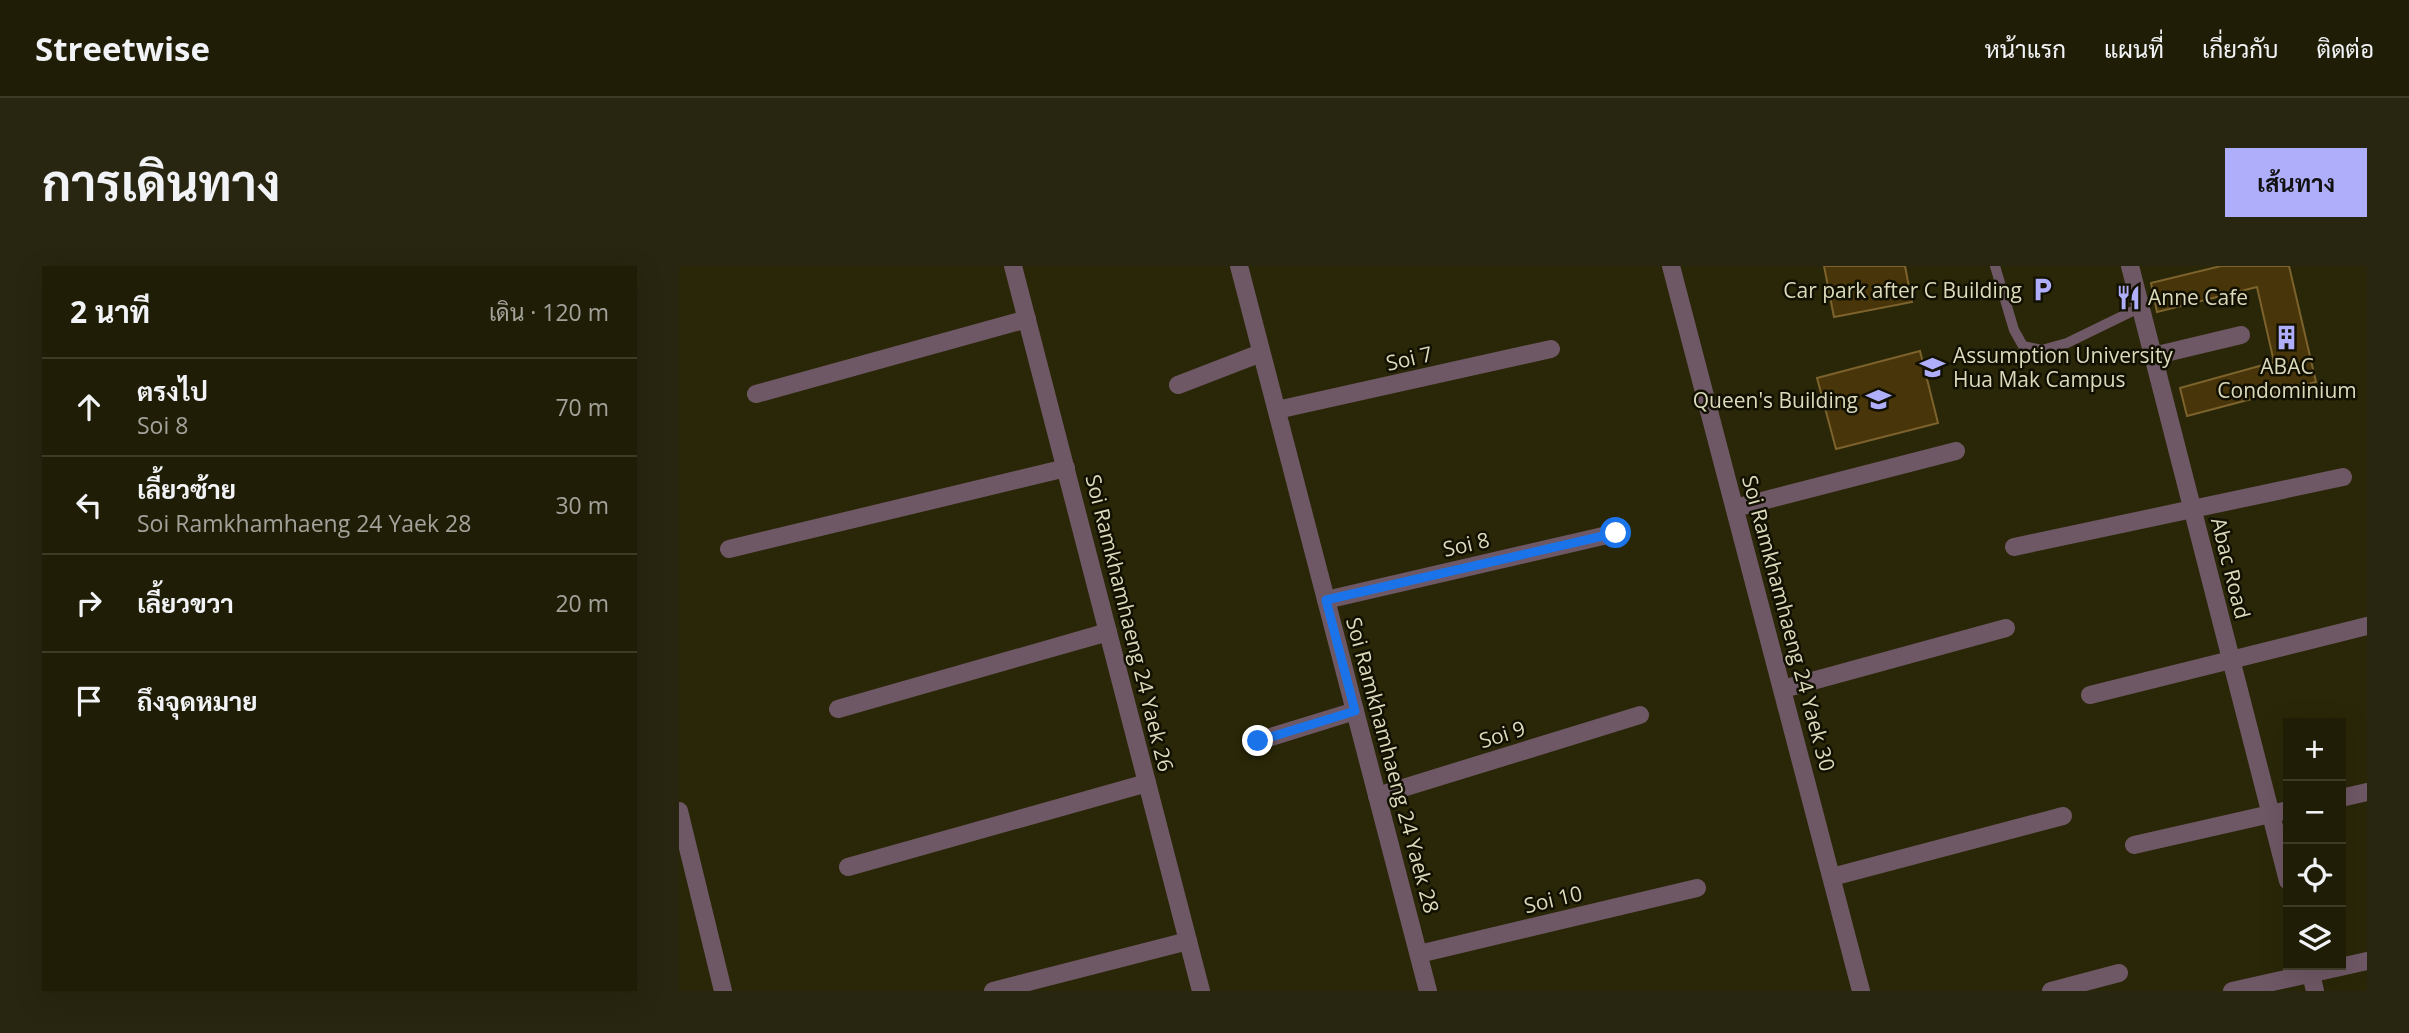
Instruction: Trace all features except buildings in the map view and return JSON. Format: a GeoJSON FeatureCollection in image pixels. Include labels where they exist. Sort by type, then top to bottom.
{"type":"FeatureCollection","features":[{"type":"Feature","properties":{"kind":"street","name":"Soi Ramkhamhaeng 24 Yaek 26"},"geometry":{"type":"LineString","coordinates":[[1013,266],[1201,991]]}},
{"type":"Feature","properties":{"kind":"street","name":"Soi Ramkhamhaeng 24 Yaek 28"},"geometry":{"type":"LineString","coordinates":[[1239,266],[1429,991]]}},
{"type":"Feature","properties":{"kind":"street","name":"Soi Ramkhamhaeng 24 Yaek 30"},"geometry":{"type":"LineString","coordinates":[[1671,266],[1861,991]]}},
{"type":"Feature","properties":{"kind":"street","name":"Abac Road"},"geometry":{"type":"LineString","coordinates":[[2130,266],[2230,659],[2280,811],[2284,844]]}},
{"type":"Feature","properties":{"kind":"street"},"geometry":{"type":"LineString","coordinates":[[756,394],[1027,319]]}},
{"type":"Feature","properties":{"kind":"street"},"geometry":{"type":"LineString","coordinates":[[2153,356],[2241,335]]}},
{"type":"Feature","properties":{"kind":"street","name":"Soi 7"},"geometry":{"type":"LineString","coordinates":[[1277,410],[1551,349]]}},
{"type":"Feature","properties":{"kind":"street"},"geometry":{"type":"LineString","coordinates":[[1178,385],[1261,353]]}},
{"type":"Feature","properties":{"kind":"street"},"geometry":{"type":"LineString","coordinates":[[1735,508],[1956,451]]}},
{"type":"Feature","properties":{"kind":"street"},"geometry":{"type":"LineString","coordinates":[[729,549],[1066,468]]}},
{"type":"Feature","properties":{"kind":"street"},"geometry":{"type":"LineString","coordinates":[[2014,547],[2343,477]]}},
{"type":"Feature","properties":{"kind":"street","name":"Soi 8"},"geometry":{"type":"LineString","coordinates":[[1326,600],[1616,533]]}},
{"type":"Feature","properties":{"kind":"street"},"geometry":{"type":"LineString","coordinates":[[2090,695],[2367,626]]}},
{"type":"Feature","properties":{"kind":"street"},"geometry":{"type":"LineString","coordinates":[[1783,689],[2006,628]]}},
{"type":"Feature","properties":{"kind":"street"},"geometry":{"type":"LineString","coordinates":[[838,709],[1108,632]]}},
{"type":"Feature","properties":{"kind":"street"},"geometry":{"type":"LineString","coordinates":[[1258,741],[1355,711]]}},
{"type":"Feature","properties":{"kind":"street","name":"Soi 9"},"geometry":{"type":"LineString","coordinates":[[1377,796],[1640,715]]}},
{"type":"Feature","properties":{"kind":"street"},"geometry":{"type":"LineString","coordinates":[[848,867],[1147,783]]}},
{"type":"Feature","properties":{"kind":"street"},"geometry":{"type":"LineString","coordinates":[[2346,797],[2367,792]]}},
{"type":"Feature","properties":{"kind":"street"},"geometry":{"type":"LineString","coordinates":[[679,811],[723,991]]}},
{"type":"Feature","properties":{"kind":"street"},"geometry":{"type":"LineString","coordinates":[[2134,845],[2280,811]]}},
{"type":"Feature","properties":{"kind":"street"},"geometry":{"type":"LineString","coordinates":[[1832,877],[2063,816]]}},
{"type":"Feature","properties":{"kind":"street","name":"Soi 10"},"geometry":{"type":"LineString","coordinates":[[1419,954],[1697,888]]}},
{"type":"Feature","properties":{"kind":"street"},"geometry":{"type":"LineString","coordinates":[[993,991],[1188,941]]}},
{"type":"Feature","properties":{"kind":"street"},"geometry":{"type":"LineString","coordinates":[[2346,964],[2367,961]]}},
{"type":"Feature","properties":{"kind":"street"},"geometry":{"type":"LineString","coordinates":[[2232,991],[2302,970]]}},
{"type":"Feature","properties":{"kind":"street"},"geometry":{"type":"LineString","coordinates":[[2310,970],[2315,991]]}},
{"type":"Feature","properties":{"kind":"street"},"geometry":{"type":"LineString","coordinates":[[2051,991],[2119,973]]}},
{"type":"Feature","properties":{"kind":"lane"},"geometry":{"type":"LineString","coordinates":[[1995,266],[2014,330],[2023,346],[2042,350],[2067,343],[2141,307]]}},
{"type":"Feature","properties":{"kind":"place","name":"Car park after C Building"},"geometry":{"type":"Point","coordinates":[2042,290]}},
{"type":"Feature","properties":{"kind":"place","name":"Anne Cafe"},"geometry":{"type":"Point","coordinates":[2128,297]}},
{"type":"Feature","properties":{"kind":"place","name":"ABAC Condominium"},"geometry":{"type":"Point","coordinates":[2287,337]}},
{"type":"Feature","properties":{"kind":"place","name":"Assumption University Hua Mak Campus"},"geometry":{"type":"Point","coordinates":[1933,367]}},
{"type":"Feature","properties":{"kind":"place","name":"Queen's Building"},"geometry":{"type":"Point","coordinates":[1878,400]}},
{"type":"Feature","properties":{"kind":"route"},"geometry":{"type":"LineString","coordinates":[[1258,741],[1355,711],[1326,600],[1616,533]]}}]}
